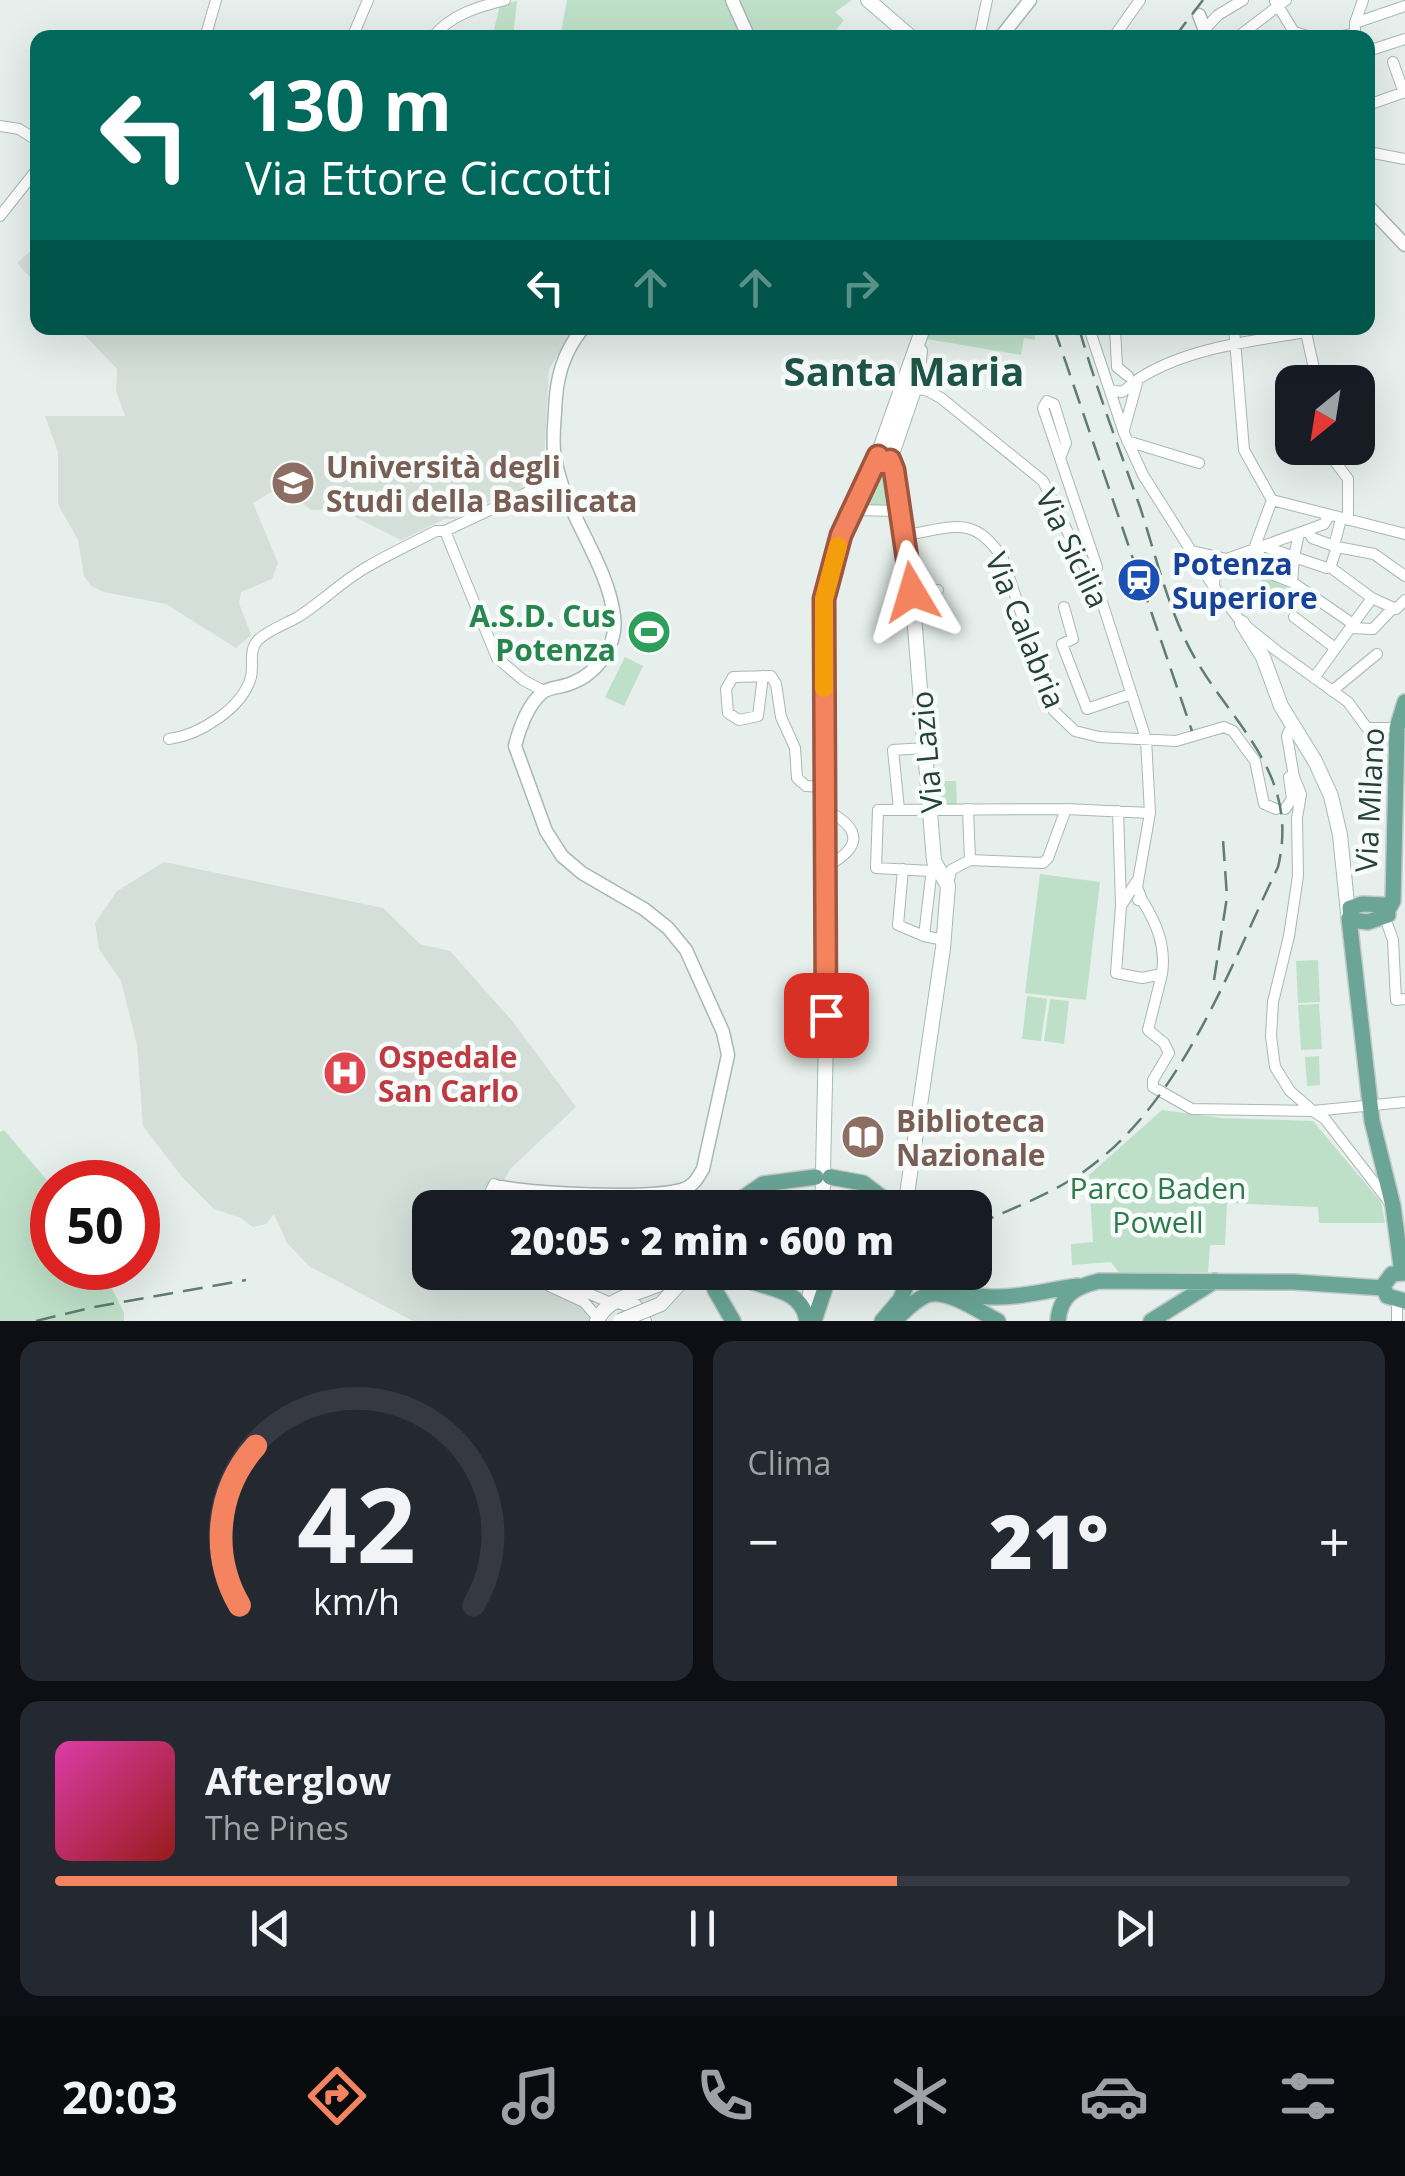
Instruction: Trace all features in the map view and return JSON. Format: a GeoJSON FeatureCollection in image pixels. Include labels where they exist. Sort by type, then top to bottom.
{"type":"FeatureCollection","features":[{"type":"Feature","properties":{"kind":"main road"},"geometry":{"type":"LineString","coordinates":[[868,0],[903,30]]}},
{"type":"Feature","properties":{"kind":"main road"},"geometry":{"type":"LineString","coordinates":[[882,460],[921,335]]}},
{"type":"Feature","properties":{"kind":"main road"},"geometry":{"type":"LineString","coordinates":[[822,1190],[826,1137],[824,599],[852,510],[882,460],[914,389],[920,370],[919,343]]}},
{"type":"Feature","properties":{"kind":"main road","name":"Via Lazio"},"geometry":{"type":"LineString","coordinates":[[882,460],[901,511],[905,535],[932,809],[932,866],[948,886]]}},
{"type":"Feature","properties":{"kind":"main road"},"geometry":{"type":"LineString","coordinates":[[1242,622],[1263,657],[1281,706],[1331,796],[1353,918],[1359,1017],[1370,1104],[1403,1273],[1387,1277],[1383,1288],[1387,1296],[1401,1301]]}},
{"type":"Feature","properties":{"kind":"main road","name":"Via Milano"},"geometry":{"type":"LineString","coordinates":[[1391,907],[1399,877],[1397,728],[1404,706]]}},
{"type":"Feature","properties":{"kind":"main road"},"geometry":{"type":"LineString","coordinates":[[909,1190],[948,886]]}},
{"type":"Feature","properties":{"kind":"main road"},"geometry":{"type":"LineString","coordinates":[[1353,918],[1391,907]]}},
{"type":"Feature","properties":{"kind":"main road"},"geometry":{"type":"LineString","coordinates":[[751,1190],[815,1164],[826,1137]]}},
{"type":"Feature","properties":{"kind":"main road"},"geometry":{"type":"LineString","coordinates":[[914,1156],[914,1190]]}},
{"type":"Feature","properties":{"kind":"main road"},"geometry":{"type":"LineString","coordinates":[[776,1182],[823,1178],[864,1183],[873,1190]]}},
{"type":"Feature","properties":{"kind":"main road"},"geometry":{"type":"LineString","coordinates":[[955,1290],[982,1298],[1098,1281],[1146,1280],[1383,1288]]}},
{"type":"Feature","properties":{"kind":"main road"},"geometry":{"type":"LineString","coordinates":[[1146,1280],[1158,1292],[1159,1307],[1152,1320]]}},
{"type":"Feature","properties":{"kind":"main road"},"geometry":{"type":"LineString","coordinates":[[1152,1320],[1215,1281]]}},
{"type":"Feature","properties":{"kind":"main road"},"geometry":{"type":"LineString","coordinates":[[1058,1321],[1065,1296],[1082,1285]]}},
{"type":"Feature","properties":{"kind":"main road"},"geometry":{"type":"LineString","coordinates":[[598,1319],[614,1302],[647,1290]]}},
{"type":"Feature","properties":{"kind":"main road"},"geometry":{"type":"LineString","coordinates":[[620,1321],[661,1304],[674,1290]]}},
{"type":"Feature","properties":{"kind":"main road"},"geometry":{"type":"LineString","coordinates":[[715,1290],[734,1321]]}},
{"type":"Feature","properties":{"kind":"main road"},"geometry":{"type":"LineString","coordinates":[[775,1290],[790,1294],[802,1304],[809,1320]]}},
{"type":"Feature","properties":{"kind":"main road"},"geometry":{"type":"LineString","coordinates":[[809,1320],[812,1290]]}},
{"type":"Feature","properties":{"kind":"main road"},"geometry":{"type":"LineString","coordinates":[[809,1320],[824,1290]]}},
{"type":"Feature","properties":{"kind":"main road"},"geometry":{"type":"LineString","coordinates":[[882,1321],[904,1290]]}},
{"type":"Feature","properties":{"kind":"main road"},"geometry":{"type":"LineString","coordinates":[[894,1321],[933,1294],[946,1296],[998,1321]]}},
{"type":"Feature","properties":{"kind":"main road"},"geometry":{"type":"LineString","coordinates":[[614,1302],[635,1306],[644,1321]]}},
{"type":"Feature","properties":{"kind":"street"},"geometry":{"type":"LineString","coordinates":[[207,30],[216,0]]}},
{"type":"Feature","properties":{"kind":"street"},"geometry":{"type":"LineString","coordinates":[[355,30],[368,0]]}},
{"type":"Feature","properties":{"kind":"street"},"geometry":{"type":"LineString","coordinates":[[439,30],[472,8],[506,0]]}},
{"type":"Feature","properties":{"kind":"street"},"geometry":{"type":"LineString","coordinates":[[732,0],[745,30]]}},
{"type":"Feature","properties":{"kind":"street"},"geometry":{"type":"LineString","coordinates":[[981,30],[987,0]]}},
{"type":"Feature","properties":{"kind":"street"},"geometry":{"type":"LineString","coordinates":[[1006,30],[1030,0]]}},
{"type":"Feature","properties":{"kind":"street"},"geometry":{"type":"LineString","coordinates":[[1119,30],[1140,0]]}},
{"type":"Feature","properties":{"kind":"street"},"geometry":{"type":"LineString","coordinates":[[1209,30],[1218,15],[1243,0]]}},
{"type":"Feature","properties":{"kind":"street"},"geometry":{"type":"LineString","coordinates":[[1355,30],[1363,0]]}},
{"type":"Feature","properties":{"kind":"street"},"geometry":{"type":"LineString","coordinates":[[1246,30],[1279,2],[1293,30]]}},
{"type":"Feature","properties":{"kind":"street"},"geometry":{"type":"LineString","coordinates":[[1356,30],[1386,6],[1405,6]]}},
{"type":"Feature","properties":{"kind":"street"},"geometry":{"type":"LineString","coordinates":[[1199,15],[1205,30]]}},
{"type":"Feature","properties":{"kind":"street"},"geometry":{"type":"LineString","coordinates":[[1375,49],[1405,39]]}},
{"type":"Feature","properties":{"kind":"street"},"geometry":{"type":"LineString","coordinates":[[1375,101],[1404,92],[1394,62]]}},
{"type":"Feature","properties":{"kind":"street"},"geometry":{"type":"LineString","coordinates":[[0,126],[30,135]]}},
{"type":"Feature","properties":{"kind":"street"},"geometry":{"type":"LineString","coordinates":[[1375,153],[1405,159]]}},
{"type":"Feature","properties":{"kind":"street"},"geometry":{"type":"LineString","coordinates":[[0,216],[30,178]]}},
{"type":"Feature","properties":{"kind":"street"},"geometry":{"type":"LineString","coordinates":[[1375,213],[1405,245]]}},
{"type":"Feature","properties":{"kind":"street"},"geometry":{"type":"LineString","coordinates":[[498,1186],[644,1194],[685,1190],[696,1182],[703,1169],[728,1056],[723,1032],[686,950],[668,928],[644,909],[582,873],[562,856],[546,830],[515,746],[528,712],[544,691],[582,679],[595,668],[612,641],[615,619],[608,593],[554,454],[556,378],[580,335]]}},
{"type":"Feature","properties":{"kind":"street"},"geometry":{"type":"LineString","coordinates":[[1092,335],[1125,437],[1143,475],[1214,587],[1242,622],[1348,702],[1367,728],[1397,728]]}},
{"type":"Feature","properties":{"kind":"street"},"geometry":{"type":"LineString","coordinates":[[1114,335],[1117,367],[1134,377]]}},
{"type":"Feature","properties":{"kind":"street"},"geometry":{"type":"LineString","coordinates":[[1234,335],[1244,450],[1272,500],[1254,568],[1292,582],[1352,626],[1373,629],[1405,600]]}},
{"type":"Feature","properties":{"kind":"street"},"geometry":{"type":"LineString","coordinates":[[1109,386],[1126,390],[1134,377],[1184,359],[1280,335]]}},
{"type":"Feature","properties":{"kind":"street"},"geometry":{"type":"LineString","coordinates":[[1306,335],[1314,365]]}},
{"type":"Feature","properties":{"kind":"street"},"geometry":{"type":"LineString","coordinates":[[1109,386],[1115,348]]}},
{"type":"Feature","properties":{"kind":"street"},"geometry":{"type":"LineString","coordinates":[[920,370],[941,398]]}},
{"type":"Feature","properties":{"kind":"street"},"geometry":{"type":"LineString","coordinates":[[1125,437],[1134,377]]}},
{"type":"Feature","properties":{"kind":"street"},"geometry":{"type":"LineString","coordinates":[[914,389],[941,398]]}},
{"type":"Feature","properties":{"kind":"street","name":"Via Sicilia"},"geometry":{"type":"LineString","coordinates":[[941,398],[1043,482],[1103,605],[1146,739],[1150,813],[1141,872]]}},
{"type":"Feature","properties":{"kind":"street"},"geometry":{"type":"LineString","coordinates":[[1060,458],[1066,443],[1054,404],[1047,401],[1043,408],[1060,458],[1097,566],[1094,576],[1103,605]]}},
{"type":"Feature","properties":{"kind":"street"},"geometry":{"type":"LineString","coordinates":[[1125,437],[1199,463]]}},
{"type":"Feature","properties":{"kind":"street"},"geometry":{"type":"LineString","coordinates":[[1259,547],[1330,568],[1348,499],[1348,479],[1338,465]]}},
{"type":"Feature","properties":{"kind":"street"},"geometry":{"type":"LineString","coordinates":[[168,740],[188,737],[219,718],[250,679],[252,652],[258,640],[300,616],[367,567],[560,477]]}},
{"type":"Feature","properties":{"kind":"street"},"geometry":{"type":"LineString","coordinates":[[1272,500],[1405,537]]}},
{"type":"Feature","properties":{"kind":"street"},"geometry":{"type":"LineString","coordinates":[[852,510],[901,511]]}},
{"type":"Feature","properties":{"kind":"street"},"geometry":{"type":"LineString","coordinates":[[1214,587],[1215,570],[1226,559],[1344,520]]}},
{"type":"Feature","properties":{"kind":"street","name":"Via Calabria"},"geometry":{"type":"LineString","coordinates":[[905,535],[964,526],[983,533],[1004,559],[1054,711],[1076,731],[1099,737],[1146,739]]}},
{"type":"Feature","properties":{"kind":"street"},"geometry":{"type":"LineString","coordinates":[[1374,554],[1384,530]]}},
{"type":"Feature","properties":{"kind":"street"},"geometry":{"type":"LineString","coordinates":[[444,531],[497,658],[522,680],[544,691]]}},
{"type":"Feature","properties":{"kind":"street"},"geometry":{"type":"LineString","coordinates":[[1304,532],[1336,546],[1374,554],[1405,576]]}},
{"type":"Feature","properties":{"kind":"street"},"geometry":{"type":"LineString","coordinates":[[1292,582],[1294,557],[1304,532]]}},
{"type":"Feature","properties":{"kind":"street"},"geometry":{"type":"LineString","coordinates":[[1189,550],[1226,559]]}},
{"type":"Feature","properties":{"kind":"street"},"geometry":{"type":"LineString","coordinates":[[1334,570],[1392,609]]}},
{"type":"Feature","properties":{"kind":"street"},"geometry":{"type":"LineString","coordinates":[[912,592],[938,590]]}},
{"type":"Feature","properties":{"kind":"street"},"geometry":{"type":"LineString","coordinates":[[1314,678],[1372,598]]}},
{"type":"Feature","properties":{"kind":"street"},"geometry":{"type":"LineString","coordinates":[[1064,606],[1073,639],[1062,644],[1087,709],[1131,694]]}},
{"type":"Feature","properties":{"kind":"street"},"geometry":{"type":"LineString","coordinates":[[1294,617],[1336,648]]}},
{"type":"Feature","properties":{"kind":"street"},"geometry":{"type":"LineString","coordinates":[[1332,691],[1377,654]]}},
{"type":"Feature","properties":{"kind":"street"},"geometry":{"type":"LineString","coordinates":[[763,676],[758,716],[749,720],[733,718],[727,705],[729,680],[744,675],[771,676],[781,716],[795,748],[799,782],[824,786]]}},
{"type":"Feature","properties":{"kind":"street"},"geometry":{"type":"LineString","coordinates":[[1281,706],[1292,799],[1282,809]]}},
{"type":"Feature","properties":{"kind":"street"},"geometry":{"type":"LineString","coordinates":[[1146,739],[1176,741],[1224,728],[1233,731],[1254,761],[1264,804],[1282,809]]}},
{"type":"Feature","properties":{"kind":"street"},"geometry":{"type":"LineString","coordinates":[[1298,732],[1288,732],[1301,794],[1297,818],[1298,876],[1273,1002],[1270,1036],[1275,1067],[1290,1091],[1324,1119],[1392,1206]]}},
{"type":"Feature","properties":{"kind":"street"},"geometry":{"type":"LineString","coordinates":[[900,810],[893,750],[926,748]]}},
{"type":"Feature","properties":{"kind":"street"},"geometry":{"type":"LineString","coordinates":[[924,936],[932,866],[876,868],[878,810],[1069,808],[1150,813]]}},
{"type":"Feature","properties":{"kind":"street"},"geometry":{"type":"LineString","coordinates":[[948,886],[951,870],[970,860],[1042,863],[1048,858],[1069,808]]}},
{"type":"Feature","properties":{"kind":"street"},"geometry":{"type":"LineString","coordinates":[[824,809],[840,817],[855,840],[852,848],[826,867]]}},
{"type":"Feature","properties":{"kind":"street"},"geometry":{"type":"LineString","coordinates":[[968,809],[970,860]]}},
{"type":"Feature","properties":{"kind":"street"},"geometry":{"type":"LineString","coordinates":[[1282,809],[1298,847]]}},
{"type":"Feature","properties":{"kind":"street"},"geometry":{"type":"LineString","coordinates":[[1118,811],[1121,906],[1116,974],[1142,978],[1162,974]]}},
{"type":"Feature","properties":{"kind":"street"},"geometry":{"type":"LineString","coordinates":[[903,870],[898,925],[944,940]]}},
{"type":"Feature","properties":{"kind":"street"},"geometry":{"type":"LineString","coordinates":[[1121,906],[1141,872]]}},
{"type":"Feature","properties":{"kind":"street"},"geometry":{"type":"LineString","coordinates":[[1141,872],[1137,887],[1155,920],[1165,954],[1148,1030],[1169,1053],[1153,1087],[1192,1109],[1312,1110],[1405,1102]]}},
{"type":"Feature","properties":{"kind":"street"},"geometry":{"type":"LineString","coordinates":[[1121,906],[1131,899],[1142,900]]}},
{"type":"Feature","properties":{"kind":"street"},"geometry":{"type":"LineString","coordinates":[[1391,907],[1399,940],[1396,1000],[1405,1000]]}},
{"type":"Feature","properties":{"kind":"street"},"geometry":{"type":"LineString","coordinates":[[495,1190],[498,1186]]}},
{"type":"Feature","properties":{"kind":"street"},"geometry":{"type":"LineString","coordinates":[[497,1190],[498,1186]]}},
{"type":"Feature","properties":{"kind":"street"},"geometry":{"type":"LineString","coordinates":[[558,1290],[584,1302],[598,1319]]}},
{"type":"Feature","properties":{"kind":"street"},"geometry":{"type":"LineString","coordinates":[[584,1290],[614,1302]]}},
{"type":"Feature","properties":{"kind":"street"},"geometry":{"type":"LineString","coordinates":[[1397,1321],[1401,1301]]}},
{"type":"Feature","properties":{"kind":"shaded area"},"geometry":{"type":"Polygon","coordinates":[[[30,251],[30,277],[17,263],[30,251]]]}},
{"type":"Feature","properties":{"kind":"shaded area","name":"Università degli Studi della Basilicata"},"geometry":{"type":"Polygon","coordinates":[[[85,335],[571,335],[549,369],[546,476],[401,540],[339,509],[311,510],[294,497],[274,490],[253,503],[278,563],[272,579],[241,592],[239,603],[251,635],[236,648],[166,604],[104,592],[91,586],[84,576],[78,540],[58,504],[58,452],[45,416],[125,416],[116,391],[117,369],[85,335]]]}},
{"type":"Feature","properties":{"kind":"shaded area","name":"Ospedale San Carlo"},"geometry":{"type":"Polygon","coordinates":[[[164,862],[383,908],[420,944],[450,951],[514,1023],[576,1107],[510,1169],[498,1190],[412,1190],[412,1290],[557,1290],[584,1302],[597,1321],[413,1321],[309,1266],[287,1243],[274,1214],[266,1224],[253,1227],[241,1218],[214,1209],[182,1177],[143,1126],[137,1045],[121,981],[99,949],[95,923],[117,891],[164,862]]]}},
{"type":"Feature","properties":{"kind":"green space"},"geometry":{"type":"Polygon","coordinates":[[[567,0],[852,0],[835,12],[844,20],[836,30],[561,30],[567,0]]]}},
{"type":"Feature","properties":{"kind":"green space"},"geometry":{"type":"Polygon","coordinates":[[[517,1],[514,30],[494,30],[500,5],[517,1]]]}},
{"type":"Feature","properties":{"kind":"green space"},"geometry":{"type":"Polygon","coordinates":[[[928,335],[1035,335],[1035,340],[1024,338],[1021,355],[927,339],[928,335]]]}},
{"type":"Feature","properties":{"kind":"green space"},"geometry":{"type":"Polygon","coordinates":[[[883,469],[892,506],[862,507],[876,470],[883,469]]]}},
{"type":"Feature","properties":{"kind":"green space"},"geometry":{"type":"Polygon","coordinates":[[[1263,576],[1292,585],[1287,600],[1258,591],[1263,576]]]}},
{"type":"Feature","properties":{"kind":"green space"},"geometry":{"type":"Polygon","coordinates":[[[625,657],[643,666],[624,706],[605,697],[625,657]]]}},
{"type":"Feature","properties":{"kind":"green space"},"geometry":{"type":"Polygon","coordinates":[[[934,781],[956,781],[957,806],[935,806],[934,781]]]}},
{"type":"Feature","properties":{"kind":"green space"},"geometry":{"type":"Polygon","coordinates":[[[1040,874],[1100,882],[1086,1000],[1025,993],[1040,874]]]}},
{"type":"Feature","properties":{"kind":"green space"},"geometry":{"type":"Polygon","coordinates":[[[1318,960],[1320,1002],[1298,1003],[1296,961],[1318,960]]]}},
{"type":"Feature","properties":{"kind":"green space"},"geometry":{"type":"Polygon","coordinates":[[[1027,996],[1047,999],[1041,1041],[1022,1039],[1027,996]]]}},
{"type":"Feature","properties":{"kind":"green space"},"geometry":{"type":"Polygon","coordinates":[[[1050,999],[1069,1001],[1064,1044],[1044,1041],[1050,999]]]}},
{"type":"Feature","properties":{"kind":"green space"},"geometry":{"type":"Polygon","coordinates":[[[1319,1004],[1322,1049],[1301,1050],[1298,1005],[1319,1004]]]}},
{"type":"Feature","properties":{"kind":"green space"},"geometry":{"type":"Polygon","coordinates":[[[1319,1056],[1320,1085],[1307,1086],[1305,1057],[1319,1056]]]}},
{"type":"Feature","properties":{"kind":"green space","name":"Parco Baden Powell"},"geometry":{"type":"Polygon","coordinates":[[[1162,1110],[1221,1118],[1313,1121],[1381,1202],[1385,1223],[1319,1223],[1318,1207],[1227,1203],[1225,1245],[1210,1245],[1208,1272],[1120,1274],[1111,1262],[1072,1265],[1071,1244],[1093,1242],[1089,1175],[1162,1110]]]}},
{"type":"Feature","properties":{"kind":"green space"},"geometry":{"type":"Polygon","coordinates":[[[4,1130],[30,1160],[30,1290],[113,1290],[124,1321],[0,1321],[0,1132],[4,1130]]]}},
{"type":"Feature","properties":{"kind":"railway"},"geometry":{"type":"LineString","coordinates":[[1180,30],[1203,0]]}},
{"type":"Feature","properties":{"kind":"railway"},"geometry":{"type":"LineString","coordinates":[[1056,335],[1192,731]]}},
{"type":"Feature","properties":{"kind":"railway"},"geometry":{"type":"LineString","coordinates":[[992,1217],[1086,1170],[1120,1141],[1149,1108],[1176,1071],[1221,990],[1278,867],[1282,831],[1279,800],[1269,771],[1200,666],[1177,621],[1081,335]]}},
{"type":"Feature","properties":{"kind":"railway"},"geometry":{"type":"LineString","coordinates":[[1214,980],[1227,897],[1223,840]]}},
{"type":"Feature","properties":{"kind":"railway"},"geometry":{"type":"LineString","coordinates":[[36,1321],[246,1280]]}},
{"type":"Feature","properties":{"kind":"slow traffic"},"geometry":{"type":"LineString","coordinates":[[824,688],[824,599],[838,546]]}},
{"type":"Feature","properties":{"kind":"place","name":"Università degli Studi della Basilicata"},"geometry":{"type":"Point","coordinates":[293,483]}},
{"type":"Feature","properties":{"kind":"place","name":"Potenza Superiore"},"geometry":{"type":"Point","coordinates":[1139,580]}},
{"type":"Feature","properties":{"kind":"place","name":"A.S.D. Cus Potenza"},"geometry":{"type":"Point","coordinates":[649,632]}},
{"type":"Feature","properties":{"kind":"place","name":"Ospedale San Carlo"},"geometry":{"type":"Point","coordinates":[345,1073]}},
{"type":"Feature","properties":{"kind":"place","name":"Biblioteca Nazionale"},"geometry":{"type":"Point","coordinates":[863,1137]}},
{"type":"Feature","properties":{"kind":"district","name":"Santa Maria"},"geometry":{"type":"Point","coordinates":[904,370]}},
{"type":"Feature","properties":{"kind":"route"},"geometry":{"type":"LineString","coordinates":[[826,1015],[824,599],[841,535],[878,456],[882,463],[890,460],[894,470],[912,592]]}}]}
